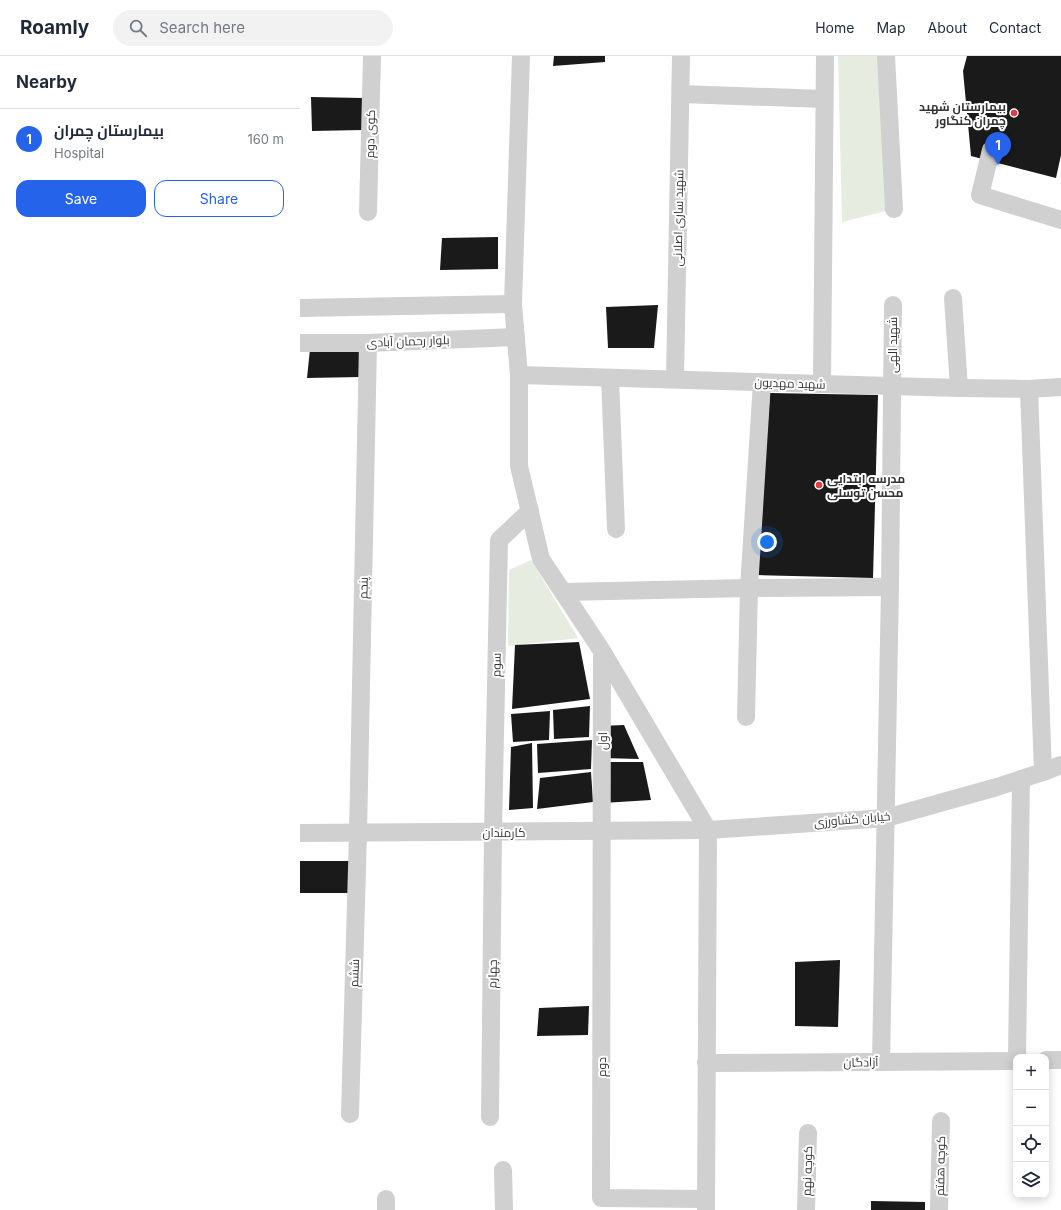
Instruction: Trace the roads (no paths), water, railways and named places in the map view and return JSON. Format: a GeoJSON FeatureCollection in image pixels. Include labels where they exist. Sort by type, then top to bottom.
{"type":"FeatureCollection","features":[{"type":"Feature","properties":{"kind":"street","name":"کوی دوم"},"geometry":{"type":"LineString","coordinates":[[368,212],[372,56]]}},
{"type":"Feature","properties":{"kind":"street"},"geometry":{"type":"LineString","coordinates":[[520,56],[513,304],[519,375],[520,466],[542,559],[602,651],[708,830],[706,1204]]}},
{"type":"Feature","properties":{"kind":"street","name":"شهید ساری اصلانی"},"geometry":{"type":"LineString","coordinates":[[675,379],[681,56]]}},
{"type":"Feature","properties":{"kind":"street"},"geometry":{"type":"LineString","coordinates":[[822,384],[825,56]]}},
{"type":"Feature","properties":{"kind":"street"},"geometry":{"type":"LineString","coordinates":[[886,56],[894,210]]}},
{"type":"Feature","properties":{"kind":"street"},"geometry":{"type":"LineString","coordinates":[[681,94],[824,99]]}},
{"type":"Feature","properties":{"kind":"street"},"geometry":{"type":"LineString","coordinates":[[991,150],[980,194],[1061,220]]}},
{"type":"Feature","properties":{"kind":"street"},"geometry":{"type":"LineString","coordinates":[[953,298],[959,388]]}},
{"type":"Feature","properties":{"kind":"street"},"geometry":{"type":"LineString","coordinates":[[300,308],[513,304]]}},
{"type":"Feature","properties":{"kind":"street","name":"شهید الهی"},"geometry":{"type":"LineString","coordinates":[[882,1062],[893,305]]}},
{"type":"Feature","properties":{"kind":"street","name":"بلوار رحمان آبادی"},"geometry":{"type":"LineString","coordinates":[[300,343],[368,343],[516,337]]}},
{"type":"Feature","properties":{"kind":"street","name":"پنجم"},"geometry":{"type":"LineString","coordinates":[[358,833],[368,343]]}},
{"type":"Feature","properties":{"kind":"street","name":"شهید مهدیون"},"geometry":{"type":"LineString","coordinates":[[519,375],[959,388],[1061,388]]}},
{"type":"Feature","properties":{"kind":"street"},"geometry":{"type":"LineString","coordinates":[[610,378],[616,529]]}},
{"type":"Feature","properties":{"kind":"street"},"geometry":{"type":"LineString","coordinates":[[746,717],[749,588],[762,382]]}},
{"type":"Feature","properties":{"kind":"street"},"geometry":{"type":"LineString","coordinates":[[1030,389],[1043,772]]}},
{"type":"Feature","properties":{"kind":"street","name":"سوم"},"geometry":{"type":"LineString","coordinates":[[493,832],[499,540],[530,511]]}},
{"type":"Feature","properties":{"kind":"street"},"geometry":{"type":"LineString","coordinates":[[563,592],[890,587]]}},
{"type":"Feature","properties":{"kind":"street","name":"اول"},"geometry":{"type":"LineString","coordinates":[[602,651],[602,831]]}},
{"type":"Feature","properties":{"kind":"street","name":"خیابان کشاورزی"},"geometry":{"type":"LineString","coordinates":[[708,830],[886,818],[1021,779],[1061,765]]}},
{"type":"Feature","properties":{"kind":"street"},"geometry":{"type":"LineString","coordinates":[[1017,1054],[1021,779]]}},
{"type":"Feature","properties":{"kind":"street","name":"کارمندان"},"geometry":{"type":"LineString","coordinates":[[300,833],[708,830]]}},
{"type":"Feature","properties":{"kind":"street","name":"دوم"},"geometry":{"type":"LineString","coordinates":[[602,831],[601,1198],[706,1204]]}},
{"type":"Feature","properties":{"kind":"street","name":"چهارم"},"geometry":{"type":"LineString","coordinates":[[490,1117],[493,832]]}},
{"type":"Feature","properties":{"kind":"street","name":"ششم"},"geometry":{"type":"LineString","coordinates":[[350,1114],[358,833]]}},
{"type":"Feature","properties":{"kind":"street"},"geometry":{"type":"LineString","coordinates":[[1049,1060],[1061,1060]]}},
{"type":"Feature","properties":{"kind":"street","name":"آزادگان"},"geometry":{"type":"LineString","coordinates":[[706,1064],[1013,1061]]}},
{"type":"Feature","properties":{"kind":"street","name":"کوچه هفتم"},"geometry":{"type":"LineString","coordinates":[[938,1210],[941,1121]]}},
{"type":"Feature","properties":{"kind":"street","name":"کوچه نهم"},"geometry":{"type":"LineString","coordinates":[[806,1210],[808,1133]]}},
{"type":"Feature","properties":{"kind":"street"},"geometry":{"type":"LineString","coordinates":[[503,1170],[504,1210]]}},
{"type":"Feature","properties":{"kind":"place","name":"بیمارستان شهید چمران کنگاور"},"geometry":{"type":"Point","coordinates":[1014,113]}},
{"type":"Feature","properties":{"kind":"place","name":"بیمارستان چمران"},"geometry":{"type":"Point","coordinates":[998,165]}},
{"type":"Feature","properties":{"kind":"place","name":"مدرسه ابتدایی محسن توسلی"},"geometry":{"type":"Point","coordinates":[819,485]}}]}
